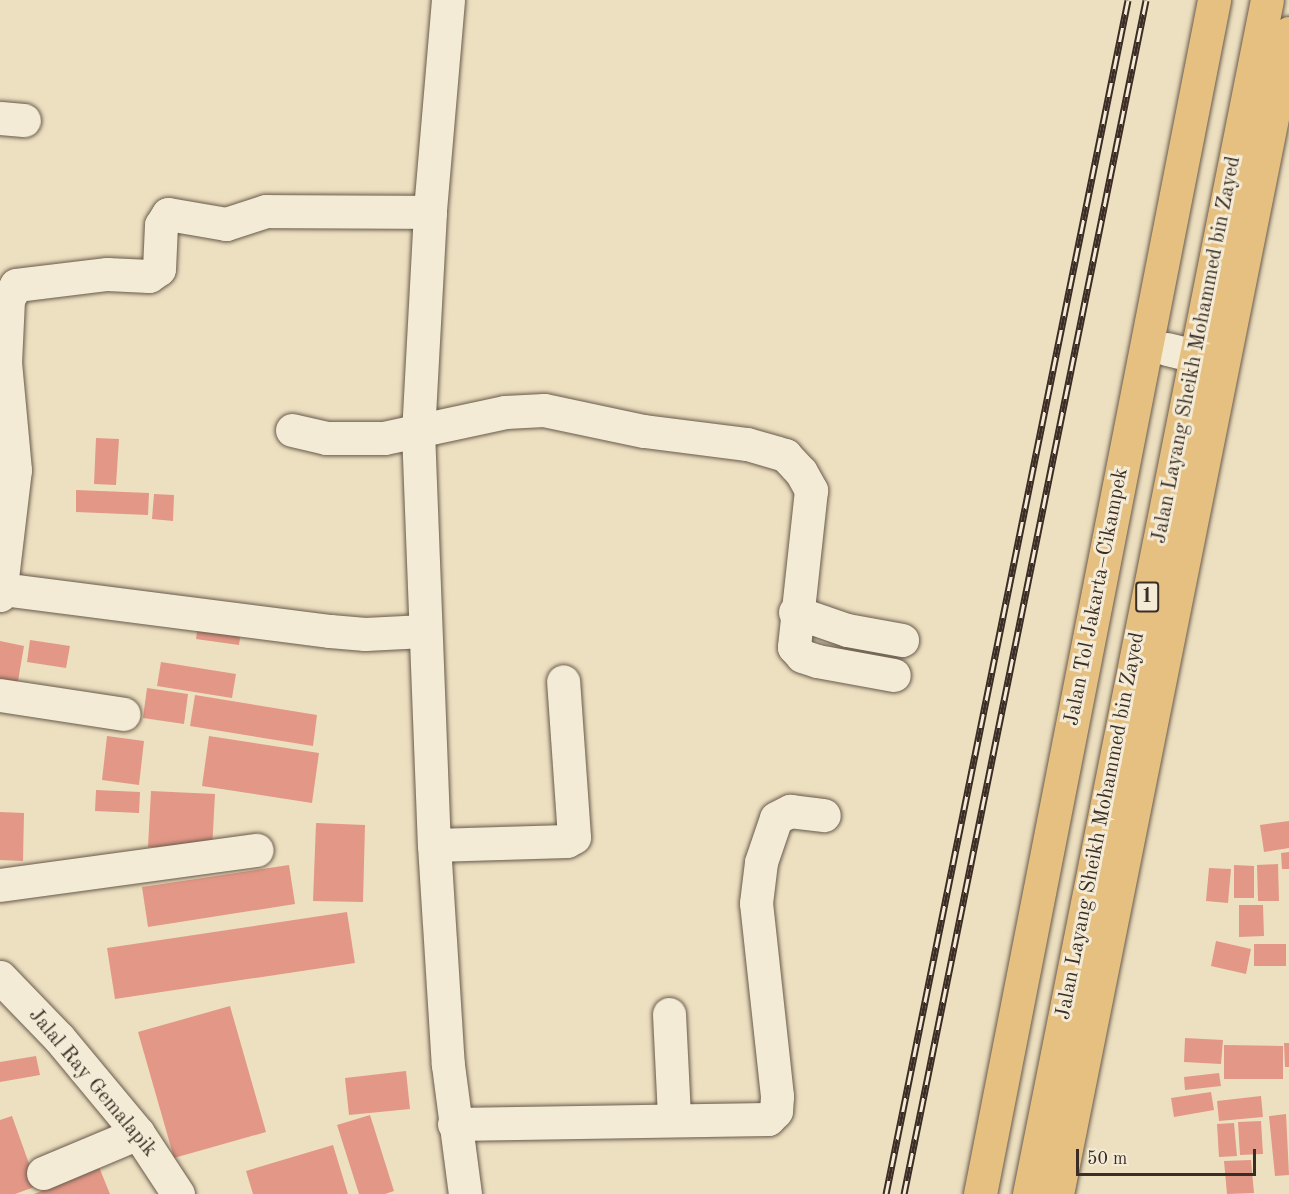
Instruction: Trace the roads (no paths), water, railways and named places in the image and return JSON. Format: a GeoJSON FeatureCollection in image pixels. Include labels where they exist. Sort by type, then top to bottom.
{"type":"FeatureCollection","features":[{"type":"Feature","properties":{"kind":"highway","name":"Jalan Tol Jakarta–Cikampek"},"geometry":{"type":"LineString","coordinates":[[980,1194],[1214,0]]}},
{"type":"Feature","properties":{"kind":"highway","name":"Jalan Layang Sheikh Mohammed bin Zayed"},"geometry":{"type":"LineString","coordinates":[[1029,1194],[1181,352],[1235,0]]}},
{"type":"Feature","properties":{"kind":"highway","name":"Jalan Layang Sheikh Mohammed bin Zayed"},"geometry":{"type":"LineString","coordinates":[[1002,1194],[1181,352],[1267,0]]}},
{"type":"Feature","properties":{"kind":"highway","name":"1"},"geometry":{"type":"LineString","coordinates":[[1057,1194],[1289,33]]}},
{"type":"Feature","properties":{"kind":"street"},"geometry":{"type":"LineString","coordinates":[[448,0],[430,212],[418,431],[434,845],[454,1124],[465,1194]]}},
{"type":"Feature","properties":{"kind":"street"},"geometry":{"type":"LineString","coordinates":[[424,630],[365,634],[330,631],[1,592],[15,470],[3,378],[8,299],[16,285],[107,274],[149,276],[159,269],[160,225],[168,214],[226,224],[266,211],[430,212]]}},
{"type":"Feature","properties":{"kind":"street"},"geometry":{"type":"LineString","coordinates":[[292,430],[352,439],[418,431],[505,412],[544,410],[644,431],[747,444],[784,455],[801,472],[811,490],[795,612],[794,647],[802,656],[894,675]]}},
{"type":"Feature","properties":{"kind":"street"},"geometry":{"type":"LineString","coordinates":[[795,612],[847,630],[902,640]]}},
{"type":"Feature","properties":{"kind":"street"},"geometry":{"type":"LineString","coordinates":[[434,845],[567,841],[574,837],[563,681]]}},
{"type":"Feature","properties":{"kind":"street"},"geometry":{"type":"LineString","coordinates":[[0,695],[124,714]]}},
{"type":"Feature","properties":{"kind":"street"},"geometry":{"type":"LineString","coordinates":[[454,1124],[674,1118],[758,1122],[776,1111],[756,903],[761,862],[776,818],[790,811],[825,815]]}},
{"type":"Feature","properties":{"kind":"street"},"geometry":{"type":"LineString","coordinates":[[0,885],[257,850]]}},
{"type":"Feature","properties":{"kind":"street","name":"Jalal Ray Gemalapik"},"geometry":{"type":"LineString","coordinates":[[0,977],[59,1038],[138,1132],[178,1194]]}},
{"type":"Feature","properties":{"kind":"street"},"geometry":{"type":"LineString","coordinates":[[669,1014],[674,1118]]}},
{"type":"Feature","properties":{"kind":"street"},"geometry":{"type":"LineString","coordinates":[[43,1173],[138,1132]]}},
{"type":"Feature","properties":{"kind":"railway"},"geometry":{"type":"LineString","coordinates":[[886,1194],[1128,0]]}},
{"type":"Feature","properties":{"kind":"railway"},"geometry":{"type":"LineString","coordinates":[[904,1194],[1146,0]]}}]}
